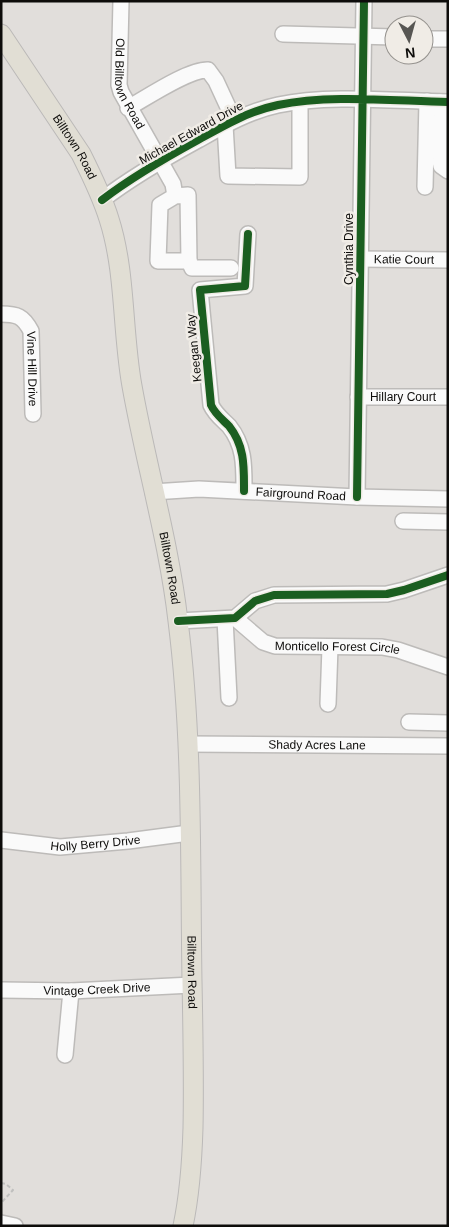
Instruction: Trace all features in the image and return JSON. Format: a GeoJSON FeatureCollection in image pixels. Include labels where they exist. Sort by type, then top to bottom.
{"type":"FeatureCollection","features":[{"type":"Feature","properties":{"kind":"main road","name":"Billtown Road"},"geometry":{"type":"LineString","coordinates":[[1,34],[81,154],[109,219],[114,238],[120,282],[131,382],[173,584],[185,686],[194,1088],[192,1170],[188,1206],[183,1226]]}},
{"type":"Feature","properties":{"kind":"street","name":"Old Billtown Road"},"geometry":{"type":"LineString","coordinates":[[121,1],[119,85],[123,99],[173,184],[175,196]]}},
{"type":"Feature","properties":{"kind":"street","name":"Cynthia Drive"},"geometry":{"type":"LineString","coordinates":[[357,497],[364,1]]}},
{"type":"Feature","properties":{"kind":"street"},"geometry":{"type":"LineString","coordinates":[[283,34],[384,37]]}},
{"type":"Feature","properties":{"kind":"street"},"geometry":{"type":"LineString","coordinates":[[434,38],[448,39]]}},
{"type":"Feature","properties":{"kind":"street"},"geometry":{"type":"LineString","coordinates":[[128,108],[184,77],[202,70],[208,70],[225,98],[230,122],[228,176],[300,177],[300,102]]}},
{"type":"Feature","properties":{"kind":"street","name":"Michael Edward Drive"},"geometry":{"type":"LineString","coordinates":[[102,200],[159,161],[230,122],[259,110],[300,102],[362,100],[438,102]]}},
{"type":"Feature","properties":{"kind":"street"},"geometry":{"type":"LineString","coordinates":[[438,102],[440,161],[441,166],[448,171]]}},
{"type":"Feature","properties":{"kind":"street"},"geometry":{"type":"LineString","coordinates":[[425,187],[438,102]]}},
{"type":"Feature","properties":{"kind":"street","name":"Keegan Way"},"geometry":{"type":"LineString","coordinates":[[175,196],[188,195],[190,264],[192,274],[200,290],[211,405],[215,413],[230,428],[238,441],[244,465],[244,491]]}},
{"type":"Feature","properties":{"kind":"street"},"geometry":{"type":"LineString","coordinates":[[175,196],[160,205],[158,261],[231,268]]}},
{"type":"Feature","properties":{"kind":"street"},"geometry":{"type":"LineString","coordinates":[[200,290],[246,286],[248,234]]}},
{"type":"Feature","properties":{"kind":"street","name":"Katie Court"},"geometry":{"type":"LineString","coordinates":[[360,259],[448,260]]}},
{"type":"Feature","properties":{"kind":"street","name":"Vine Hill Drive"},"geometry":{"type":"LineString","coordinates":[[1,314],[15,314],[26,321],[31,330],[33,414]]}},
{"type":"Feature","properties":{"kind":"street","name":"Hillary Court"},"geometry":{"type":"LineString","coordinates":[[358,397],[448,398]]}},
{"type":"Feature","properties":{"kind":"street","name":"Fairground Road"},"geometry":{"type":"LineString","coordinates":[[153,492],[199,489],[357,497],[448,499]]}},
{"type":"Feature","properties":{"kind":"street"},"geometry":{"type":"LineString","coordinates":[[403,521],[448,522]]}},
{"type":"Feature","properties":{"kind":"street"},"geometry":{"type":"LineString","coordinates":[[178,621],[230,618],[255,601],[274,595],[387,594],[448,575]]}},
{"type":"Feature","properties":{"kind":"street"},"geometry":{"type":"LineString","coordinates":[[229,698],[230,618]]}},
{"type":"Feature","properties":{"kind":"street","name":"Monticello Forest Circle"},"geometry":{"type":"LineString","coordinates":[[230,618],[263,642],[284,647],[382,647],[398,650],[448,667]]}},
{"type":"Feature","properties":{"kind":"street"},"geometry":{"type":"LineString","coordinates":[[328,704],[330,647]]}},
{"type":"Feature","properties":{"kind":"street"},"geometry":{"type":"LineString","coordinates":[[410,722],[448,723]]}},
{"type":"Feature","properties":{"kind":"street","name":"Shady Acres Lane"},"geometry":{"type":"LineString","coordinates":[[187,744],[448,746]]}},
{"type":"Feature","properties":{"kind":"street","name":"Holly Berry Drive"},"geometry":{"type":"LineString","coordinates":[[1,840],[60,847],[189,833]]}},
{"type":"Feature","properties":{"kind":"street","name":"Vintage Creek Drive"},"geometry":{"type":"LineString","coordinates":[[1,990],[71,991],[192,985]]}},
{"type":"Feature","properties":{"kind":"street"},"geometry":{"type":"LineString","coordinates":[[65,1056],[71,991]]}},
{"type":"Feature","properties":{"kind":"street"},"geometry":{"type":"LineString","coordinates":[[1,1223],[15,1226]]}},
{"type":"Feature","properties":{"kind":"path"},"geometry":{"type":"LineString","coordinates":[[1,1183],[6,1184],[13,1190],[1,1203]]}},
{"type":"Feature","properties":{"kind":"cycle path"},"geometry":{"type":"LineString","coordinates":[[357,497],[364,1]]}},
{"type":"Feature","properties":{"kind":"cycle path"},"geometry":{"type":"LineString","coordinates":[[102,200],[161,161],[217,129],[267,108],[298,102],[340,99],[448,102]]}},
{"type":"Feature","properties":{"kind":"cycle path"},"geometry":{"type":"LineString","coordinates":[[244,491],[243,465],[238,441],[229,426],[211,405],[200,290],[245,286],[248,234]]}},
{"type":"Feature","properties":{"kind":"cycle path"},"geometry":{"type":"LineString","coordinates":[[178,621],[235,618],[255,601],[274,595],[387,594],[448,575]]}}]}
